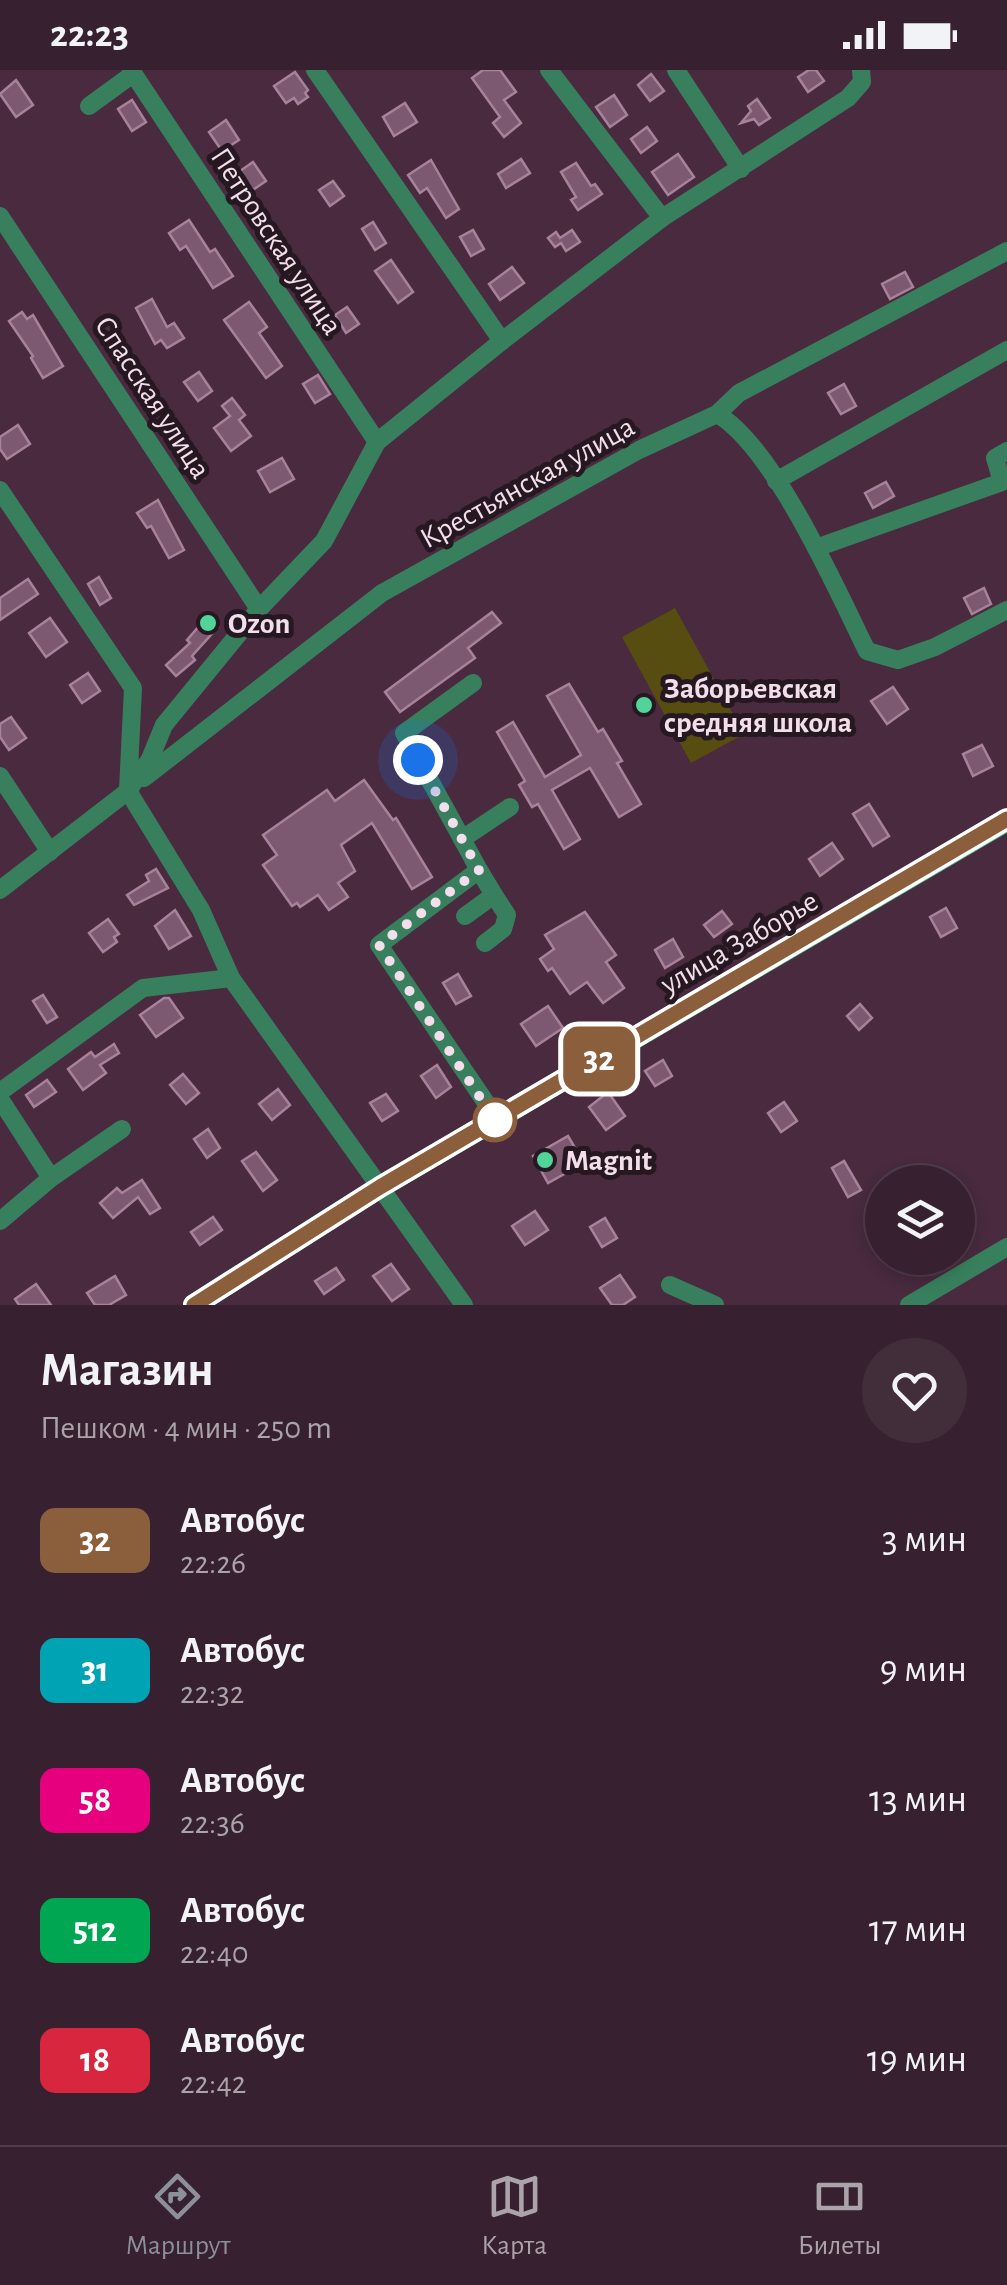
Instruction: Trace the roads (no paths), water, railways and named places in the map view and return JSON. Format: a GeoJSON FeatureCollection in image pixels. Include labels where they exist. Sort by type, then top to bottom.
{"type":"FeatureCollection","features":[{"type":"Feature","properties":{"kind":"main road","name":"улица Заборье"},"geometry":{"type":"LineString","coordinates":[[194,1305],[380,1187],[1007,820]]}},
{"type":"Feature","properties":{"kind":"street"},"geometry":{"type":"LineString","coordinates":[[316,70],[502,341]]}},
{"type":"Feature","properties":{"kind":"street"},"geometry":{"type":"LineString","coordinates":[[549,70],[662,218]]}},
{"type":"Feature","properties":{"kind":"street"},"geometry":{"type":"LineString","coordinates":[[676,70],[740,169]]}},
{"type":"Feature","properties":{"kind":"street"},"geometry":{"type":"LineString","coordinates":[[89,106],[132,72]]}},
{"type":"Feature","properties":{"kind":"street","name":"Петровская улица"},"geometry":{"type":"LineString","coordinates":[[132,72],[377,442]]}},
{"type":"Feature","properties":{"kind":"street"},"geometry":{"type":"LineString","coordinates":[[128,791],[150,759],[164,724],[260,608],[324,541],[377,442],[662,218],[848,98],[862,76]]}},
{"type":"Feature","properties":{"kind":"street","name":"Спасская улица"},"geometry":{"type":"LineString","coordinates":[[0,216],[260,608]]}},
{"type":"Feature","properties":{"kind":"street","name":"Крестьянская улица"},"geometry":{"type":"LineString","coordinates":[[0,890],[382,593],[640,450],[717,414],[739,393],[1007,251]]}},
{"type":"Feature","properties":{"kind":"street"},"geometry":{"type":"LineString","coordinates":[[776,481],[1007,350]]}},
{"type":"Feature","properties":{"kind":"street"},"geometry":{"type":"LineString","coordinates":[[717,414],[734,424],[776,481],[816,548],[867,652],[898,660],[935,647],[1007,610]]}},
{"type":"Feature","properties":{"kind":"street"},"geometry":{"type":"LineString","coordinates":[[816,548],[1002,482],[995,458],[1007,451]]}},
{"type":"Feature","properties":{"kind":"street"},"geometry":{"type":"LineString","coordinates":[[0,490],[133,688],[128,791],[201,910],[232,978],[464,1305]]}},
{"type":"Feature","properties":{"kind":"street"},"geometry":{"type":"LineString","coordinates":[[472,682],[404,734],[508,915],[504,929],[485,943]]}},
{"type":"Feature","properties":{"kind":"street"},"geometry":{"type":"LineString","coordinates":[[0,776],[50,852]]}},
{"type":"Feature","properties":{"kind":"street"},"geometry":{"type":"LineString","coordinates":[[462,839],[510,807]]}},
{"type":"Feature","properties":{"kind":"street"},"geometry":{"type":"LineString","coordinates":[[479,870],[379,945],[496,1119]]}},
{"type":"Feature","properties":{"kind":"street"},"geometry":{"type":"LineString","coordinates":[[465,916],[494,894]]}},
{"type":"Feature","properties":{"kind":"street"},"geometry":{"type":"LineString","coordinates":[[51,1178],[0,1096],[143,988],[232,978]]}},
{"type":"Feature","properties":{"kind":"street"},"geometry":{"type":"LineString","coordinates":[[0,1221],[51,1178],[122,1129]]}},
{"type":"Feature","properties":{"kind":"street"},"geometry":{"type":"LineString","coordinates":[[909,1305],[1007,1247]]}},
{"type":"Feature","properties":{"kind":"street"},"geometry":{"type":"LineString","coordinates":[[670,1285],[715,1305]]}},
{"type":"Feature","properties":{"kind":"place","name":"Ozon"},"geometry":{"type":"Point","coordinates":[208,623]}},
{"type":"Feature","properties":{"kind":"place","name":"Заборьевская средняя школа"},"geometry":{"type":"Point","coordinates":[644,705]}},
{"type":"Feature","properties":{"kind":"place","name":"Magnit"},"geometry":{"type":"Point","coordinates":[545,1160]}}]}
